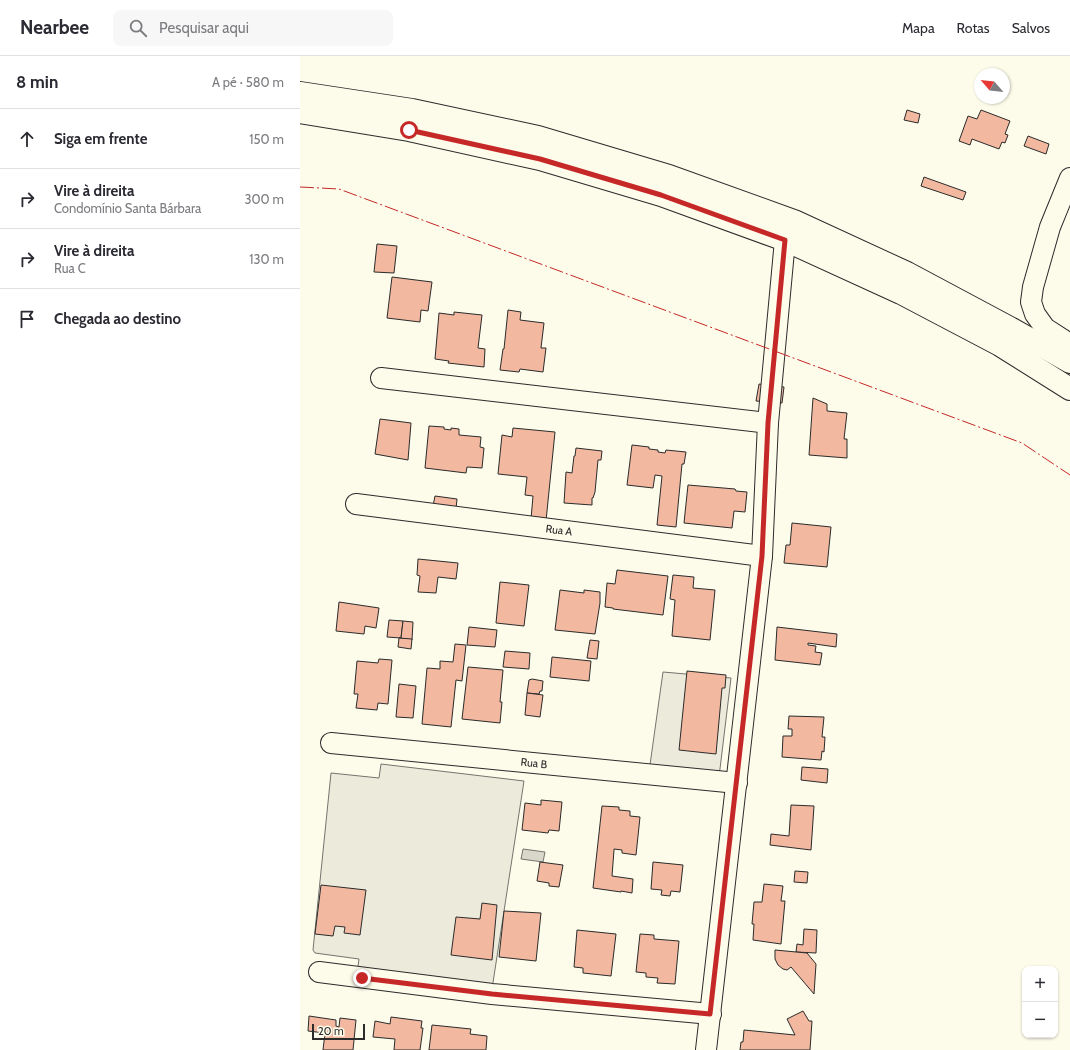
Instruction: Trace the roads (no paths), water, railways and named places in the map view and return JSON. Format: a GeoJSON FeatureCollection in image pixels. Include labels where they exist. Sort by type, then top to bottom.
{"type":"FeatureCollection","features":[{"type":"Feature","properties":{"kind":"main road"},"geometry":{"type":"LineString","coordinates":[[300,93],[412,110],[538,137],[669,176],[794,221],[908,273],[1070,362]]}},
{"type":"Feature","properties":{"kind":"main road"},"geometry":{"type":"LineString","coordinates":[[300,112],[409,130],[540,159],[661,195],[785,240],[901,293],[1000,345],[1070,389]]}},
{"type":"Feature","properties":{"kind":"street"},"geometry":{"type":"LineString","coordinates":[[1070,178],[1050,227],[1033,287],[1031,302],[1035,314],[1046,328],[1070,344]]}},
{"type":"Feature","properties":{"kind":"street"},"geometry":{"type":"LineString","coordinates":[[706,1050],[762,556],[768,423],[785,240]]}},
{"type":"Feature","properties":{"kind":"street"},"geometry":{"type":"LineString","coordinates":[[381,378],[768,423]]}},
{"type":"Feature","properties":{"kind":"street","name":"Rua A"},"geometry":{"type":"LineString","coordinates":[[356,504],[762,556]]}},
{"type":"Feature","properties":{"kind":"street","name":"Rua B"},"geometry":{"type":"LineString","coordinates":[[331,743],[737,783]]}},
{"type":"Feature","properties":{"kind":"street"},"geometry":{"type":"LineString","coordinates":[[319,972],[492,994],[710,1014]]}}]}
